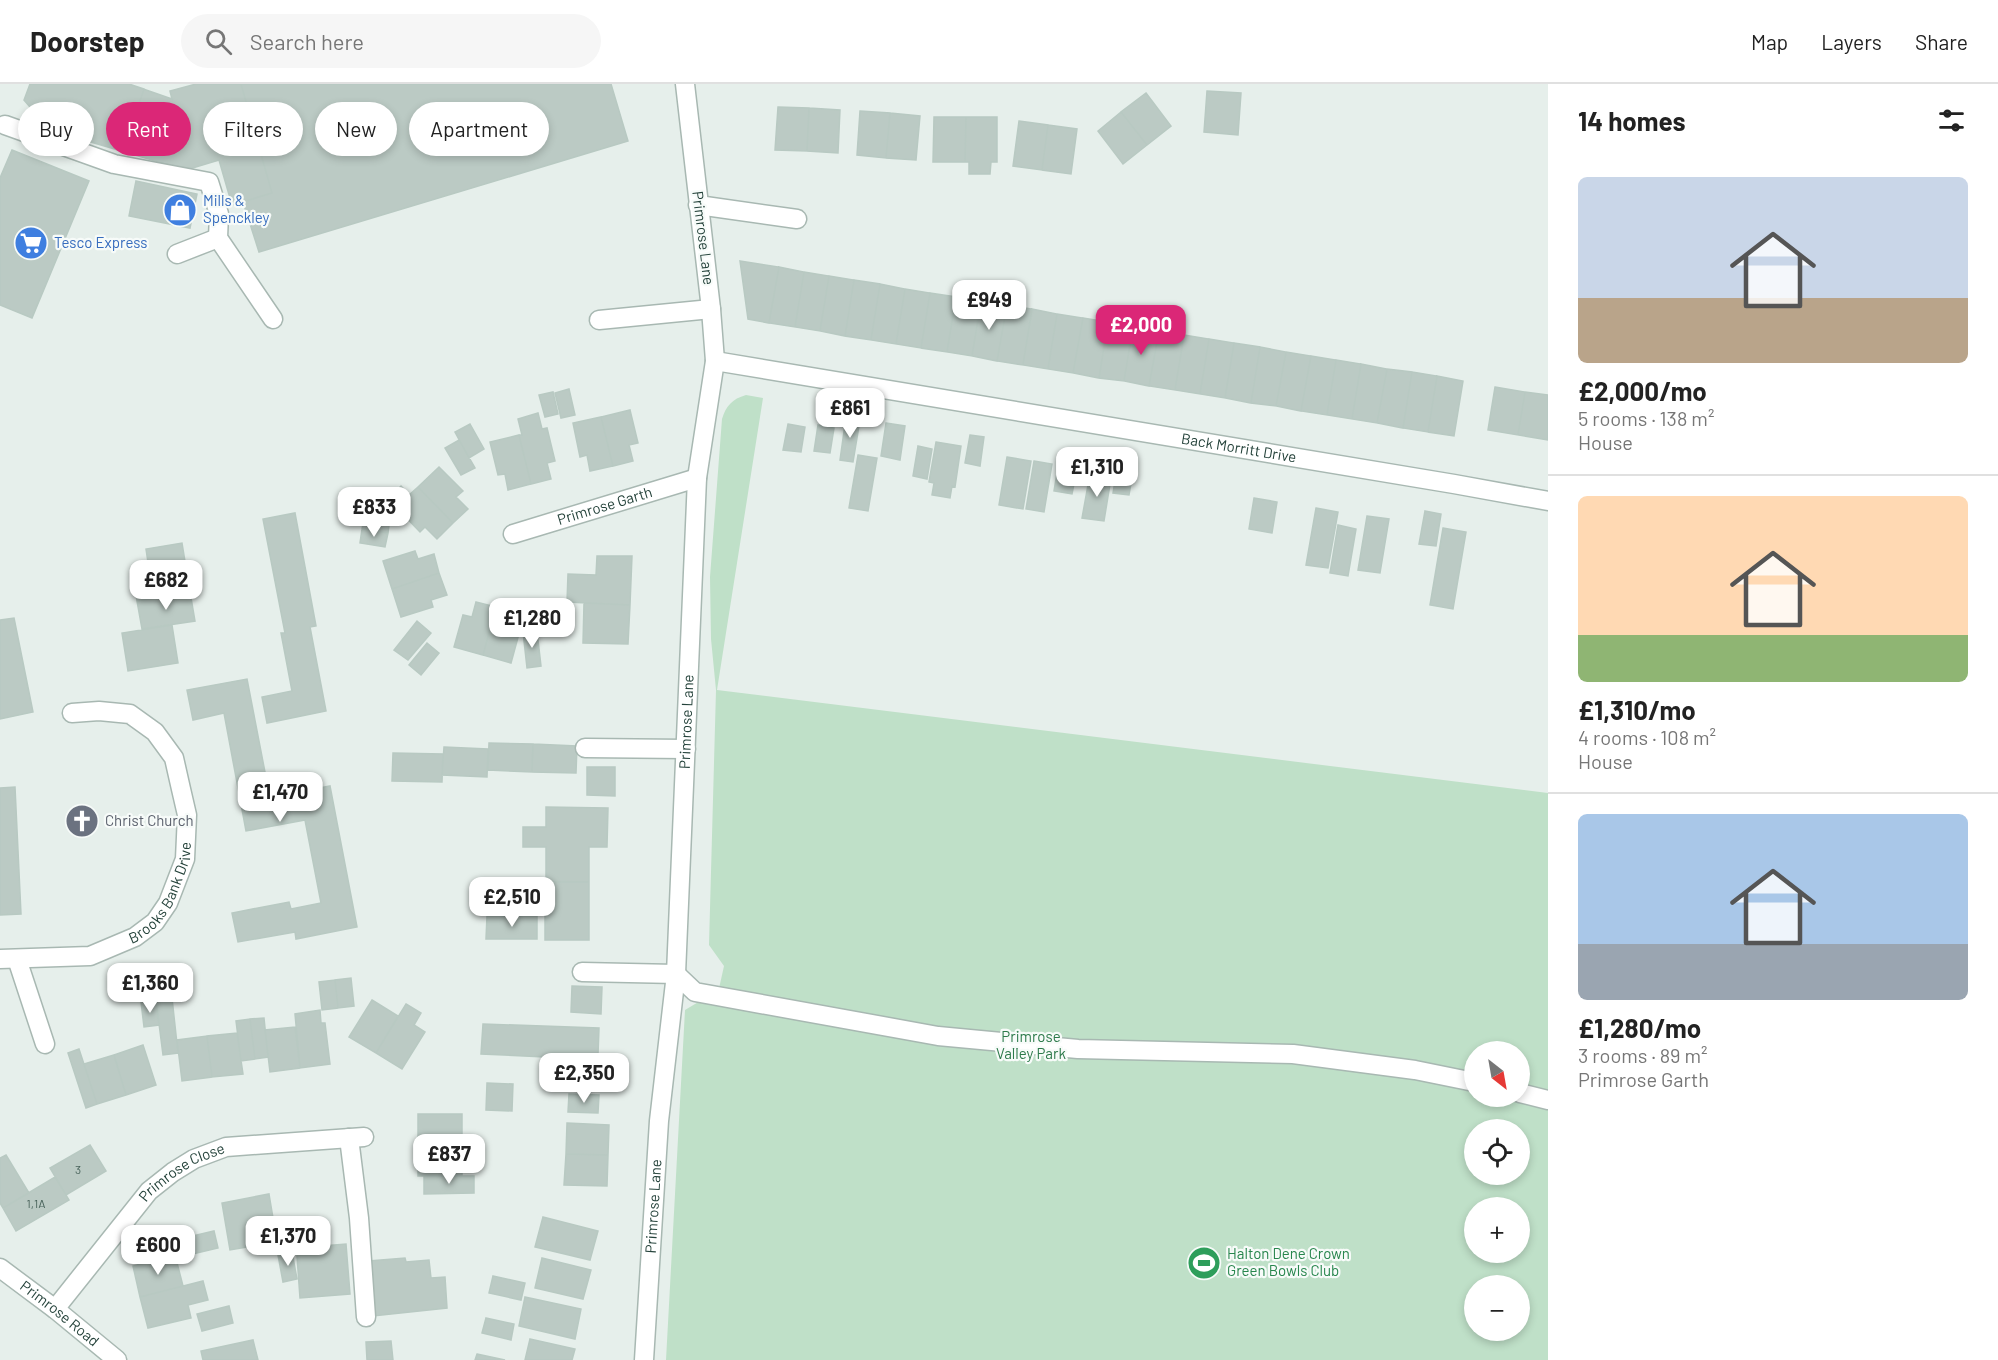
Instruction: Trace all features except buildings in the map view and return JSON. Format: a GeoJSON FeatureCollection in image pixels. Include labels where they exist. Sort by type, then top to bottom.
{"type":"FeatureCollection","features":[{"type":"Feature","properties":{"kind":"street","name":"Primrose Lane"},"geometry":{"type":"LineString","coordinates":[[644,1360],[659,1121],[676,974],[697,478],[715,361],[685,84]]}},
{"type":"Feature","properties":{"kind":"street"},"geometry":{"type":"LineString","coordinates":[[5,125],[114,164],[209,182],[219,214],[218,238],[273,319]]}},
{"type":"Feature","properties":{"kind":"street"},"geometry":{"type":"LineString","coordinates":[[698,205],[797,219]]}},
{"type":"Feature","properties":{"kind":"street"},"geometry":{"type":"LineString","coordinates":[[177,254],[218,238]]}},
{"type":"Feature","properties":{"kind":"street"},"geometry":{"type":"LineString","coordinates":[[599,320],[711,309]]}},
{"type":"Feature","properties":{"kind":"street","name":"Back Morritt Drive"},"geometry":{"type":"LineString","coordinates":[[715,361],[1454,483],[1548,501]]}},
{"type":"Feature","properties":{"kind":"street","name":"Primrose Garth"},"geometry":{"type":"LineString","coordinates":[[513,534],[697,478]]}},
{"type":"Feature","properties":{"kind":"street","name":"Brooks Bank Drive"},"geometry":{"type":"LineString","coordinates":[[8,959],[90,956],[135,937],[155,922],[168,903],[185,859],[187,816],[174,758],[155,732],[130,714],[99,711],[72,713]]}},
{"type":"Feature","properties":{"kind":"street"},"geometry":{"type":"LineString","coordinates":[[585,748],[686,750]]}},
{"type":"Feature","properties":{"kind":"street"},"geometry":{"type":"LineString","coordinates":[[8,959],[45,1044]]}},
{"type":"Feature","properties":{"kind":"street"},"geometry":{"type":"LineString","coordinates":[[582,972],[676,974],[695,992],[938,1036],[1078,1049],[1293,1054],[1415,1070],[1464,1080]]}},
{"type":"Feature","properties":{"kind":"street"},"geometry":{"type":"LineString","coordinates":[[1530,1096],[1548,1100]]}},
{"type":"Feature","properties":{"kind":"street","name":"Primrose Close"},"geometry":{"type":"LineString","coordinates":[[55,1309],[149,1191],[194,1159],[226,1147],[356,1138],[358,1218],[366,1317]]}},
{"type":"Feature","properties":{"kind":"street","name":"Primrose Road"},"geometry":{"type":"LineString","coordinates":[[0,1268],[117,1360]]}},
{"type":"Feature","properties":{"kind":"green space","name":"Primrose Valley Park"},"geometry":{"type":"Polygon","coordinates":[[[746,395],[763,398],[717,690],[1548,793],[1548,1360],[666,1360],[685,1010],[700,1001],[716,1002],[724,966],[709,945],[716,690],[711,639],[710,577],[722,419],[725,410],[737,399],[746,395]]]}},
{"type":"Feature","properties":{"kind":"place","name":"Mills & Spenckley"},"geometry":{"type":"Point","coordinates":[180,210]}},
{"type":"Feature","properties":{"kind":"place","name":"Tesco Express"},"geometry":{"type":"Point","coordinates":[31,243]}},
{"type":"Feature","properties":{"kind":"place","name":"Christ Church"},"geometry":{"type":"Point","coordinates":[82,821]}},
{"type":"Feature","properties":{"kind":"place","name":"Halton Dene Crown Green Bowls Club"},"geometry":{"type":"Point","coordinates":[1204,1263]}}]}
